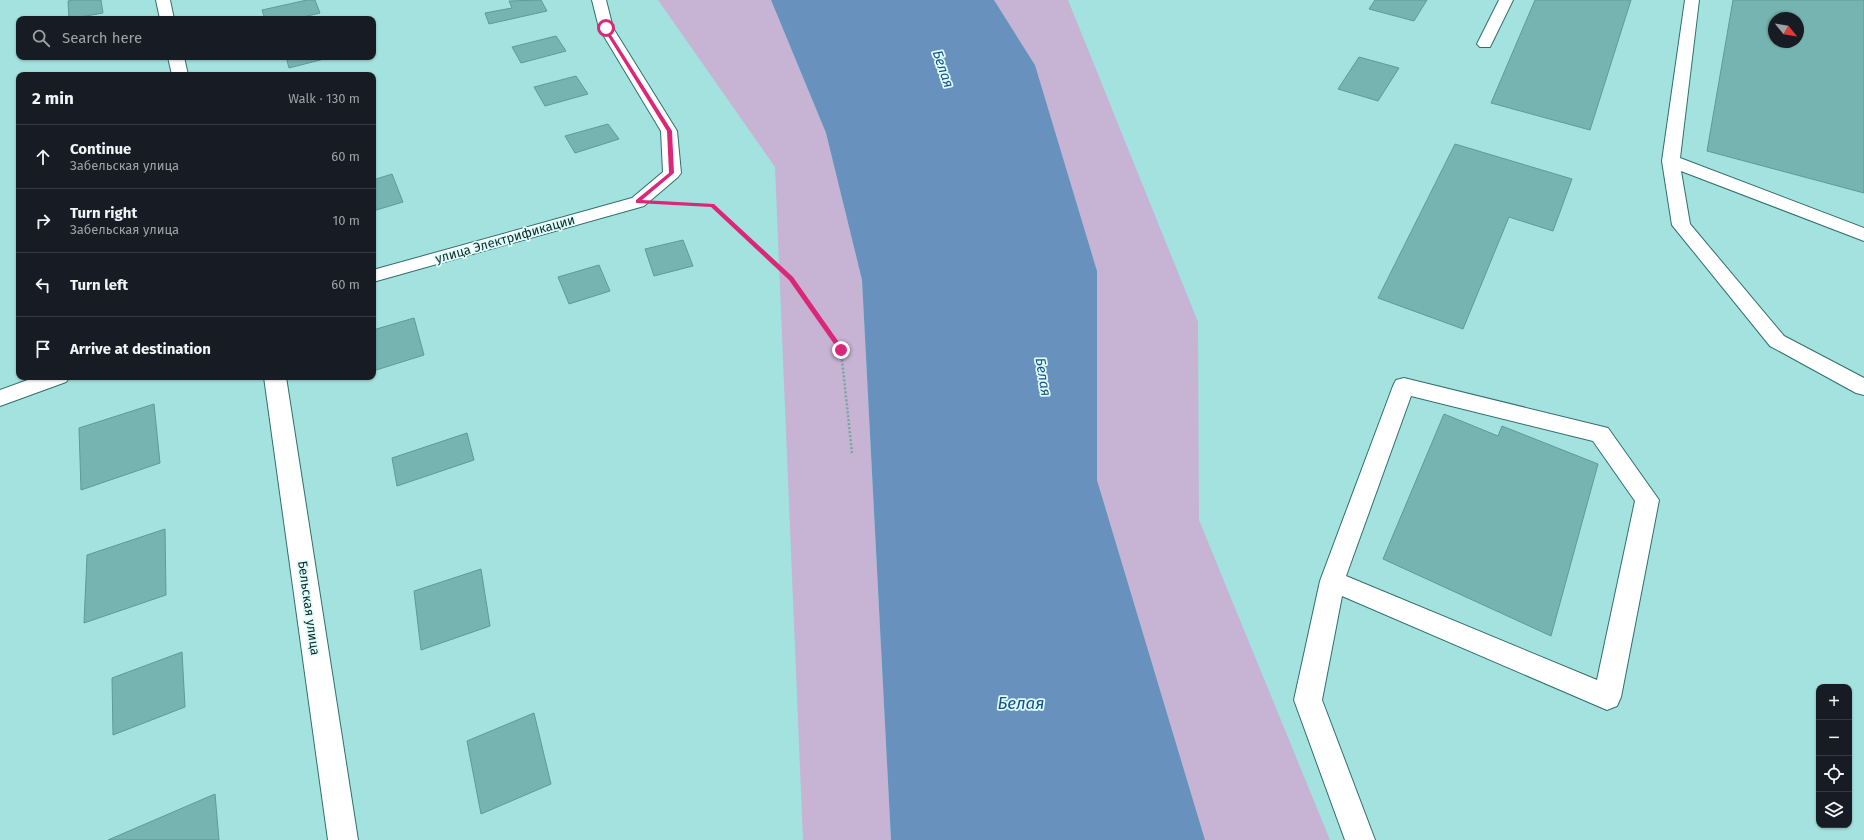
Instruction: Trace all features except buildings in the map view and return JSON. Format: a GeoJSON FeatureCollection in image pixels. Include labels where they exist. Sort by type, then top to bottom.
{"type":"FeatureCollection","features":[{"type":"Feature","properties":{"kind":"street"},"geometry":{"type":"LineString","coordinates":[[163,0],[166,16]]}},
{"type":"Feature","properties":{"kind":"street"},"geometry":{"type":"LineString","coordinates":[[599,0],[606,28],[670,131],[672,173],[638,202]]}},
{"type":"Feature","properties":{"kind":"street"},"geometry":{"type":"LineString","coordinates":[[1485,44],[1506,0]]}},
{"type":"Feature","properties":{"kind":"street"},"geometry":{"type":"LineString","coordinates":[[1692,0],[1671,161],[1682,226],[1777,341],[1864,387]]}},
{"type":"Feature","properties":{"kind":"street"},"geometry":{"type":"LineString","coordinates":[[177,60],[179,72]]}},
{"type":"Feature","properties":{"kind":"street"},"geometry":{"type":"LineString","coordinates":[[1671,161],[1864,235]]}},
{"type":"Feature","properties":{"kind":"street","name":"улица Электрификации"},"geometry":{"type":"LineString","coordinates":[[376,275],[638,202]]}},
{"type":"Feature","properties":{"kind":"street"},"geometry":{"type":"LineString","coordinates":[[0,398],[51,380]]}},
{"type":"Feature","properties":{"kind":"street","name":"Бельская улица"},"geometry":{"type":"LineString","coordinates":[[275,380],[342,840]]}},
{"type":"Feature","properties":{"kind":"street"},"geometry":{"type":"LineString","coordinates":[[1332,581],[1607,697],[1648,500],[1600,434],[1404,386],[1332,581],[1308,700],[1360,840]]}},
{"type":"Feature","properties":{"kind":"path"},"geometry":{"type":"LineString","coordinates":[[638,202],[712,205],[791,278],[841,350],[852,453]]}},
{"type":"Feature","properties":{"kind":"shaded area"},"geometry":{"type":"Polygon","coordinates":[[[658,0],[771,0],[826,133],[862,280],[891,840],[803,840],[775,167],[658,0]]]}},
{"type":"Feature","properties":{"kind":"shaded area"},"geometry":{"type":"Polygon","coordinates":[[[994,0],[1068,0],[1198,322],[1199,520],[1330,840],[1205,840],[1097,480],[1097,271],[1035,65],[994,0]]]}},
{"type":"Feature","properties":{"kind":"water","name":"Белая"},"geometry":{"type":"Polygon","coordinates":[[[771,0],[994,0],[1035,65],[1097,271],[1097,480],[1205,840],[891,840],[862,280],[826,133],[771,0]]]}},
{"type":"Feature","properties":{"kind":"route"},"geometry":{"type":"LineString","coordinates":[[606,28],[670,131],[672,173],[638,202],[712,205],[791,278],[841,350]]}}]}
